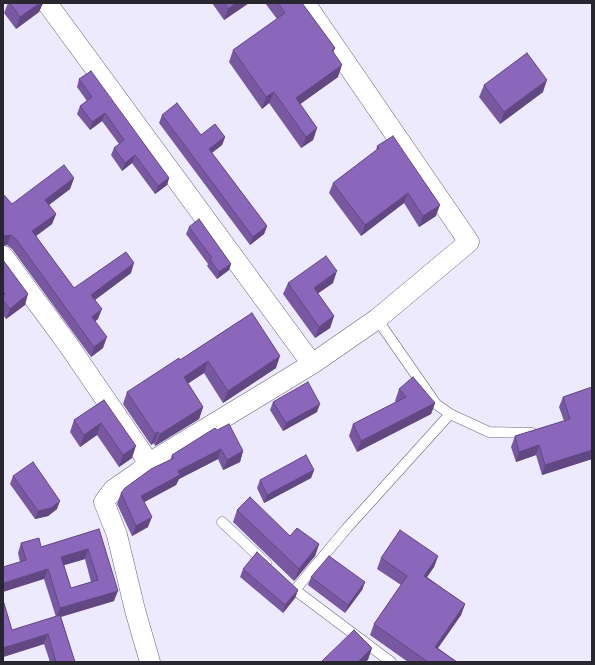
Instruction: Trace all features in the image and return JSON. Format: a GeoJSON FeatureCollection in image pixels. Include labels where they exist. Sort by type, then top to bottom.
{"type":"FeatureCollection","features":[{"type":"Feature","properties":{"kind":"street"},"geometry":{"type":"LineString","coordinates":[[47,3],[312,364]]}},
{"type":"Feature","properties":{"kind":"street"},"geometry":{"type":"LineString","coordinates":[[150,662],[116,535],[104,502],[113,490],[139,472],[149,463],[312,364],[377,319],[469,242],[305,3]]}},
{"type":"Feature","properties":{"kind":"street"},"geometry":{"type":"LineString","coordinates":[[3,256],[74,353],[149,463]]}},
{"type":"Feature","properties":{"kind":"lane"},"geometry":{"type":"LineString","coordinates":[[377,319],[436,404],[450,414],[489,432],[532,433]]}},
{"type":"Feature","properties":{"kind":"lane"},"geometry":{"type":"LineString","coordinates":[[391,662],[292,587],[450,414]]}},
{"type":"Feature","properties":{"kind":"lane"},"geometry":{"type":"LineString","coordinates":[[222,522],[273,569]]}},
{"type":"Feature","properties":{"kind":"building"},"geometry":{"type":"Polygon","coordinates":[[[10,3],[40,3],[20,17],[10,3]]]}},
{"type":"Feature","properties":{"kind":"building"},"geometry":{"type":"Polygon","coordinates":[[[225,3],[236,3],[228,9],[225,3]]]}},
{"type":"Feature","properties":{"kind":"building"},"geometry":{"type":"Polygon","coordinates":[[[278,3],[302,3],[335,48],[332,50],[342,65],[296,98],[317,128],[306,137],[274,92],[266,97],[233,50],[285,13],[278,3]]]}},
{"type":"Feature","properties":{"kind":"building"},"geometry":{"type":"Polygon","coordinates":[[[527,53],[547,80],[504,112],[484,85],[527,53]]]}},
{"type":"Feature","properties":{"kind":"building"},"geometry":{"type":"Polygon","coordinates":[[[91,71],[169,178],[158,186],[135,155],[125,163],[114,148],[124,140],[105,113],[92,122],[80,106],[92,97],[79,79],[91,71]]]}},
{"type":"Feature","properties":{"kind":"building"},"geometry":{"type":"Polygon","coordinates":[[[177,103],[201,135],[215,124],[225,137],[209,149],[267,226],[253,237],[162,115],[177,103]]]}},
{"type":"Feature","properties":{"kind":"building"},"geometry":{"type":"Polygon","coordinates":[[[393,136],[440,205],[423,216],[408,193],[365,225],[333,183],[379,148],[377,146],[393,136]]]}},
{"type":"Feature","properties":{"kind":"building"},"geometry":{"type":"Polygon","coordinates":[[[64,165],[74,178],[45,200],[56,214],[32,231],[74,288],[126,252],[134,263],[91,295],[102,309],[92,317],[107,337],[94,347],[16,239],[11,235],[3,236],[3,194],[12,204],[64,165]]]}},
{"type":"Feature","properties":{"kind":"building"},"geometry":{"type":"Polygon","coordinates":[[[199,219],[231,264],[219,272],[210,260],[212,258],[189,227],[199,219]]]}},
{"type":"Feature","properties":{"kind":"building"},"geometry":{"type":"Polygon","coordinates":[[[326,256],[337,271],[314,288],[334,316],[319,327],[288,283],[326,256]]]}},
{"type":"Feature","properties":{"kind":"building"},"geometry":{"type":"Polygon","coordinates":[[[3,260],[28,294],[10,309],[3,300],[3,296],[5,294],[3,291],[3,260]]]}},
{"type":"Feature","properties":{"kind":"building"},"geometry":{"type":"Polygon","coordinates":[[[252,313],[280,356],[228,391],[208,361],[184,377],[203,407],[160,434],[158,432],[155,434],[127,392],[179,358],[180,360],[252,313]]]}},
{"type":"Feature","properties":{"kind":"building"},"geometry":{"type":"Polygon","coordinates":[[[413,377],[435,403],[361,441],[353,424],[406,397],[399,389],[413,377]]]}},
{"type":"Feature","properties":{"kind":"building"},"geometry":{"type":"Polygon","coordinates":[[[308,382],[320,404],[286,423],[273,402],[308,382]]]}},
{"type":"Feature","properties":{"kind":"building"},"geometry":{"type":"Polygon","coordinates":[[[592,387],[592,450],[545,465],[539,445],[519,452],[515,436],[570,419],[563,397],[592,387]]]}},
{"type":"Feature","properties":{"kind":"building"},"geometry":{"type":"Polygon","coordinates":[[[104,400],[136,446],[123,455],[101,423],[84,435],[74,420],[104,400]]]}},
{"type":"Feature","properties":{"kind":"building"},"geometry":{"type":"Polygon","coordinates":[[[229,424],[243,451],[227,460],[221,449],[178,471],[180,475],[141,496],[152,517],[136,526],[121,493],[125,488],[151,469],[174,458],[172,455],[215,428],[217,430],[229,424]]]}},
{"type":"Feature","properties":{"kind":"building"},"geometry":{"type":"Polygon","coordinates":[[[306,455],[314,470],[267,495],[260,480],[306,455]]]}},
{"type":"Feature","properties":{"kind":"building"},"geometry":{"type":"Polygon","coordinates":[[[33,462],[60,501],[51,508],[38,511],[13,476],[33,462]]]}},
{"type":"Feature","properties":{"kind":"building"},"geometry":{"type":"Polygon","coordinates":[[[250,497],[290,536],[297,528],[319,544],[299,569],[237,510],[250,497]]]}},
{"type":"Feature","properties":{"kind":"building"},"geometry":{"type":"Polygon","coordinates":[[[99,529],[118,591],[60,608],[48,569],[3,583],[3,567],[26,560],[21,543],[39,538],[41,547],[99,529]],[[88,549],[61,557],[71,588],[98,580],[88,549]]]}},
{"type":"Feature","properties":{"kind":"building"},"geometry":{"type":"Polygon","coordinates":[[[400,530],[438,556],[424,576],[465,604],[435,647],[457,662],[428,662],[374,624],[407,576],[381,558],[400,530]]]}},
{"type":"Feature","properties":{"kind":"building"},"geometry":{"type":"Polygon","coordinates":[[[257,552],[298,590],[285,605],[243,569],[257,552]]]}},
{"type":"Feature","properties":{"kind":"building"},"geometry":{"type":"Polygon","coordinates":[[[329,556],[365,582],[348,605],[311,577],[329,556]]]}},
{"type":"Feature","properties":{"kind":"building"},"geometry":{"type":"Polygon","coordinates":[[[3,600],[12,630],[60,615],[75,662],[56,662],[48,634],[3,648],[3,600]]]}},
{"type":"Feature","properties":{"kind":"building"},"geometry":{"type":"Polygon","coordinates":[[[354,630],[372,648],[358,662],[321,662],[354,630]]]}}]}
